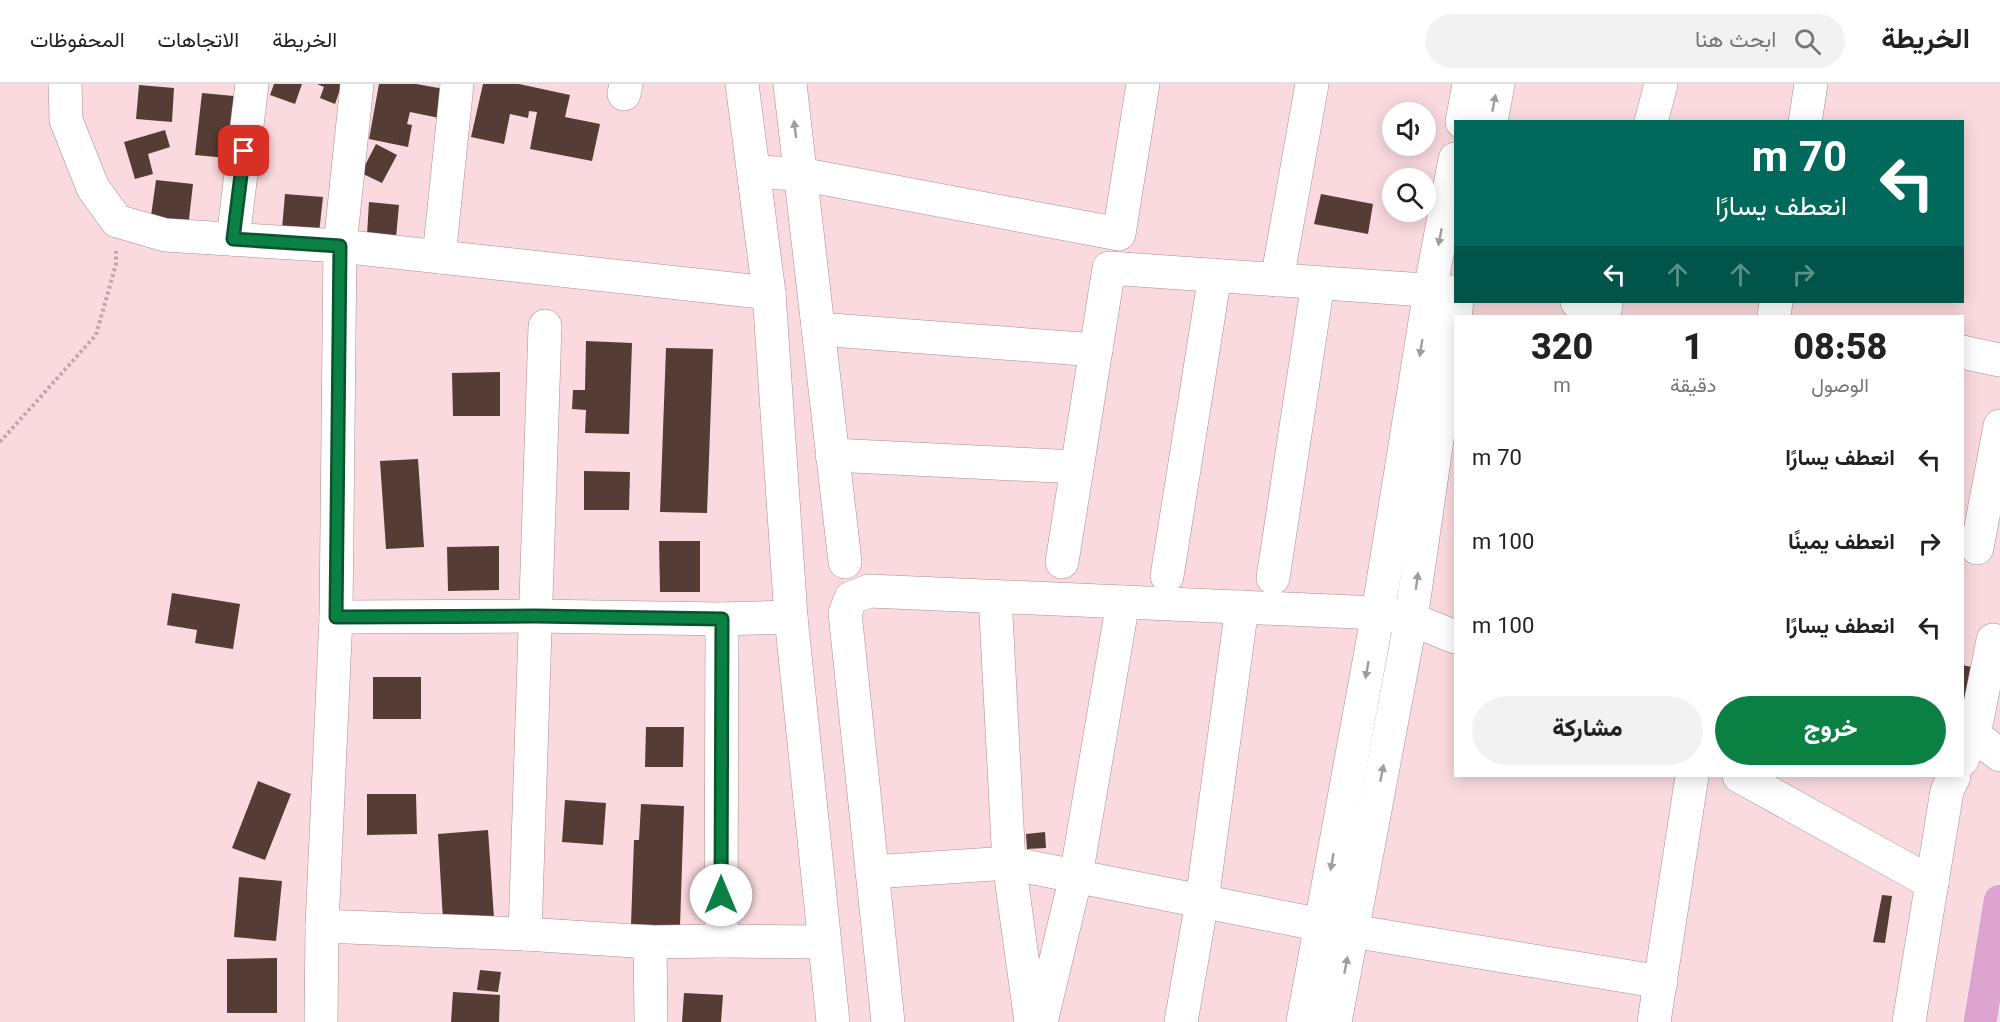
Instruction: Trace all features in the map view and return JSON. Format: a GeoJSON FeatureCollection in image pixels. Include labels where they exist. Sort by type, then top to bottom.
{"type":"FeatureCollection","features":[{"type":"Feature","properties":{"kind":"main road"},"geometry":{"type":"LineString","coordinates":[[1980,1022],[1994,969],[2000,901]]}},
{"type":"Feature","properties":{"kind":"street"},"geometry":{"type":"LineString","coordinates":[[66,84],[66,120],[93,188],[117,221],[165,235],[340,246],[769,293]]}},
{"type":"Feature","properties":{"kind":"street"},"geometry":{"type":"LineString","coordinates":[[233,239],[252,84]]}},
{"type":"Feature","properties":{"kind":"street"},"geometry":{"type":"LineString","coordinates":[[321,1022],[322,926],[336,617],[340,246],[357,84]]}},
{"type":"Feature","properties":{"kind":"street"},"geometry":{"type":"LineString","coordinates":[[439,257],[457,84]]}},
{"type":"Feature","properties":{"kind":"street"},"geometry":{"type":"LineString","coordinates":[[742,84],[769,293],[791,617],[832,1022]]}},
{"type":"Feature","properties":{"kind":"street"},"geometry":{"type":"LineString","coordinates":[[790,84],[845,562]]}},
{"type":"Feature","properties":{"kind":"street"},"geometry":{"type":"LineString","coordinates":[[753,172],[800,174],[1119,234],[1143,84]]}},
{"type":"Feature","properties":{"kind":"street"},"geometry":{"type":"LineString","coordinates":[[1277,280],[1312,84]]}},
{"type":"Feature","properties":{"kind":"street"},"geometry":{"type":"LineString","coordinates":[[1462,120],[1469,84]]}},
{"type":"Feature","properties":{"kind":"street"},"geometry":{"type":"LineString","coordinates":[[1491,120],[1498,84]]}},
{"type":"Feature","properties":{"kind":"street"},"geometry":{"type":"LineString","coordinates":[[1652,120],[1661,84]]}},
{"type":"Feature","properties":{"kind":"street"},"geometry":{"type":"LineString","coordinates":[[1805,120],[1811,84]]}},
{"type":"Feature","properties":{"kind":"street"},"geometry":{"type":"LineString","coordinates":[[1303,1022],[1336,928],[1411,619],[1447,295],[1454,176]]}},
{"type":"Feature","properties":{"kind":"street"},"geometry":{"type":"LineString","coordinates":[[1062,562],[1109,268],[1447,295]]}},
{"type":"Feature","properties":{"kind":"street"},"geometry":{"type":"LineString","coordinates":[[1167,576],[1215,275]]}},
{"type":"Feature","properties":{"kind":"street"},"geometry":{"type":"LineString","coordinates":[[1273,578],[1318,283]]}},
{"type":"Feature","properties":{"kind":"street"},"geometry":{"type":"LineString","coordinates":[[1335,1022],[1336,928],[1378,613],[1447,295]]}},
{"type":"Feature","properties":{"kind":"street"},"geometry":{"type":"LineString","coordinates":[[525,934],[545,326]]}},
{"type":"Feature","properties":{"kind":"street"},"geometry":{"type":"LineString","coordinates":[[818,329],[1096,350]]}},
{"type":"Feature","properties":{"kind":"street"},"geometry":{"type":"LineString","coordinates":[[1964,352],[2000,360]]}},
{"type":"Feature","properties":{"kind":"street"},"geometry":{"type":"LineString","coordinates":[[1980,549],[2000,426]]}},
{"type":"Feature","properties":{"kind":"street"},"geometry":{"type":"LineString","coordinates":[[832,455],[1077,467]]}},
{"type":"Feature","properties":{"kind":"street"},"geometry":{"type":"LineString","coordinates":[[888,1022],[845,613],[851,598],[869,591],[1378,613],[1411,619],[1454,637]]}},
{"type":"Feature","properties":{"kind":"street"},"geometry":{"type":"LineString","coordinates":[[995,596],[1009,863],[1030,1022]]}},
{"type":"Feature","properties":{"kind":"street"},"geometry":{"type":"LineString","coordinates":[[1041,1022],[1076,876],[1123,602]]}},
{"type":"Feature","properties":{"kind":"street"},"geometry":{"type":"LineString","coordinates":[[1181,1022],[1202,901],[1242,607]]}},
{"type":"Feature","properties":{"kind":"street"},"geometry":{"type":"LineString","coordinates":[[336,617],[535,616],[722,619],[791,617]]}},
{"type":"Feature","properties":{"kind":"street"},"geometry":{"type":"LineString","coordinates":[[721,941],[722,619]]}},
{"type":"Feature","properties":{"kind":"street"},"geometry":{"type":"LineString","coordinates":[[1972,667],[1979,651],[1996,638]]}},
{"type":"Feature","properties":{"kind":"street"},"geometry":{"type":"LineString","coordinates":[[1996,638],[1965,725],[2000,755]]}},
{"type":"Feature","properties":{"kind":"street"},"geometry":{"type":"LineString","coordinates":[[1654,1022],[1692,777]]}},
{"type":"Feature","properties":{"kind":"street"},"geometry":{"type":"LineString","coordinates":[[1740,777],[1932,883]]}},
{"type":"Feature","properties":{"kind":"street"},"geometry":{"type":"LineString","coordinates":[[1909,1022],[1947,791],[1954,777]]}},
{"type":"Feature","properties":{"kind":"street"},"geometry":{"type":"LineString","coordinates":[[872,872],[1009,863],[1336,928],[1661,982]]}},
{"type":"Feature","properties":{"kind":"street"},"geometry":{"type":"LineString","coordinates":[[322,926],[525,934],[650,942],[824,942]]}},
{"type":"Feature","properties":{"kind":"street"},"geometry":{"type":"LineString","coordinates":[[650,942],[651,1022]]}},
{"type":"Feature","properties":{"kind":"path"},"geometry":{"type":"LineString","coordinates":[[0,442],[96,335],[116,264],[117,221]]}},
{"type":"Feature","properties":{"kind":"building"},"geometry":{"type":"Polygon","coordinates":[[[274,84],[302,84],[295,104],[270,95],[274,84]]]}},
{"type":"Feature","properties":{"kind":"building"},"geometry":{"type":"Polygon","coordinates":[[[317,84],[342,84],[335,104],[320,98],[324,87],[317,84]]]}},
{"type":"Feature","properties":{"kind":"building"},"geometry":{"type":"Polygon","coordinates":[[[379,84],[416,84],[450,90],[444,119],[410,112],[407,124],[412,125],[408,147],[369,139],[379,84]]]}},
{"type":"Feature","properties":{"kind":"building"},"geometry":{"type":"Polygon","coordinates":[[[483,84],[519,84],[570,95],[565,117],[600,124],[592,161],[530,149],[537,112],[529,111],[528,118],[510,114],[504,144],[471,137],[483,84]]]}},
{"type":"Feature","properties":{"kind":"building"},"geometry":{"type":"Polygon","coordinates":[[[139,85],[174,88],[172,122],[136,119],[139,85]]]}},
{"type":"Feature","properties":{"kind":"building"},"geometry":{"type":"Polygon","coordinates":[[[202,93],[234,96],[227,158],[195,155],[202,93]]]}},
{"type":"Feature","properties":{"kind":"building"},"geometry":{"type":"Polygon","coordinates":[[[165,130],[170,147],[148,154],[153,174],[135,179],[124,142],[165,130]]]}},
{"type":"Feature","properties":{"kind":"building"},"geometry":{"type":"Polygon","coordinates":[[[376,144],[397,155],[382,183],[361,173],[376,144]]]}},
{"type":"Feature","properties":{"kind":"building"},"geometry":{"type":"Polygon","coordinates":[[[156,180],[193,184],[188,228],[150,223],[156,180]]]}},
{"type":"Feature","properties":{"kind":"building"},"geometry":{"type":"Polygon","coordinates":[[[285,194],[323,197],[319,233],[282,229],[285,194]]]}},
{"type":"Feature","properties":{"kind":"building"},"geometry":{"type":"Polygon","coordinates":[[[1321,194],[1373,204],[1368,234],[1314,224],[1321,194]]]}},
{"type":"Feature","properties":{"kind":"building"},"geometry":{"type":"Polygon","coordinates":[[[369,202],[399,205],[396,238],[367,235],[369,202]]]}},
{"type":"Feature","properties":{"kind":"building"},"geometry":{"type":"Polygon","coordinates":[[[586,341],[632,343],[629,434],[585,433],[586,410],[572,409],[573,390],[585,390],[586,341]]]}},
{"type":"Feature","properties":{"kind":"building"},"geometry":{"type":"Polygon","coordinates":[[[666,348],[713,349],[707,513],[660,512],[666,348]]]}},
{"type":"Feature","properties":{"kind":"building"},"geometry":{"type":"Polygon","coordinates":[[[500,372],[500,416],[453,416],[452,373],[500,372]]]}},
{"type":"Feature","properties":{"kind":"building"},"geometry":{"type":"Polygon","coordinates":[[[418,459],[424,547],[386,549],[380,461],[418,459]]]}},
{"type":"Feature","properties":{"kind":"building"},"geometry":{"type":"Polygon","coordinates":[[[584,471],[630,472],[629,510],[584,510],[584,471]]]}},
{"type":"Feature","properties":{"kind":"building"},"geometry":{"type":"Polygon","coordinates":[[[659,541],[700,541],[700,592],[660,592],[659,541]]]}},
{"type":"Feature","properties":{"kind":"building"},"geometry":{"type":"Polygon","coordinates":[[[499,546],[499,590],[448,591],[447,547],[499,546]]]}},
{"type":"Feature","properties":{"kind":"building"},"geometry":{"type":"Polygon","coordinates":[[[172,593],[240,604],[233,649],[195,643],[197,630],[167,625],[172,593]]]}},
{"type":"Feature","properties":{"kind":"building"},"geometry":{"type":"Polygon","coordinates":[[[1964,665],[1986,670],[1978,703],[1964,700],[1964,665]]]}},
{"type":"Feature","properties":{"kind":"building"},"geometry":{"type":"Polygon","coordinates":[[[373,677],[421,677],[421,719],[373,719],[373,677]]]}},
{"type":"Feature","properties":{"kind":"building"},"geometry":{"type":"Polygon","coordinates":[[[646,727],[684,727],[683,767],[645,767],[646,727]]]}},
{"type":"Feature","properties":{"kind":"building"},"geometry":{"type":"Polygon","coordinates":[[[258,781],[291,794],[265,860],[232,848],[258,781]]]}},
{"type":"Feature","properties":{"kind":"building"},"geometry":{"type":"Polygon","coordinates":[[[367,794],[416,794],[417,834],[367,835],[367,794]]]}},
{"type":"Feature","properties":{"kind":"building"},"geometry":{"type":"Polygon","coordinates":[[[565,800],[606,803],[603,845],[562,842],[565,800]]]}},
{"type":"Feature","properties":{"kind":"building"},"geometry":{"type":"Polygon","coordinates":[[[641,804],[684,806],[680,926],[631,924],[634,840],[639,840],[641,804]]]}},
{"type":"Feature","properties":{"kind":"building"},"geometry":{"type":"Polygon","coordinates":[[[488,830],[494,918],[443,921],[438,834],[488,830]]]}},
{"type":"Feature","properties":{"kind":"building"},"geometry":{"type":"Polygon","coordinates":[[[1045,832],[1046,848],[1027,849],[1026,834],[1045,832]]]}},
{"type":"Feature","properties":{"kind":"building"},"geometry":{"type":"Polygon","coordinates":[[[239,877],[282,881],[276,941],[234,937],[239,877]]]}},
{"type":"Feature","properties":{"kind":"building"},"geometry":{"type":"Polygon","coordinates":[[[1882,895],[1892,896],[1885,943],[1873,942],[1882,895]]]}},
{"type":"Feature","properties":{"kind":"building"},"geometry":{"type":"Polygon","coordinates":[[[277,958],[277,1013],[227,1013],[227,959],[277,958]]]}},
{"type":"Feature","properties":{"kind":"building"},"geometry":{"type":"Polygon","coordinates":[[[480,970],[501,972],[498,992],[477,990],[480,970]]]}},
{"type":"Feature","properties":{"kind":"building"},"geometry":{"type":"Polygon","coordinates":[[[453,992],[500,995],[499,1022],[451,1022],[453,992]]]}},
{"type":"Feature","properties":{"kind":"building"},"geometry":{"type":"Polygon","coordinates":[[[684,993],[723,995],[721,1022],[682,1022],[684,993]]]}},
{"type":"Feature","properties":{"kind":"route"},"geometry":{"type":"LineString","coordinates":[[244,151],[233,239],[340,246],[336,617],[535,616],[722,619],[721,895]]}}]}
